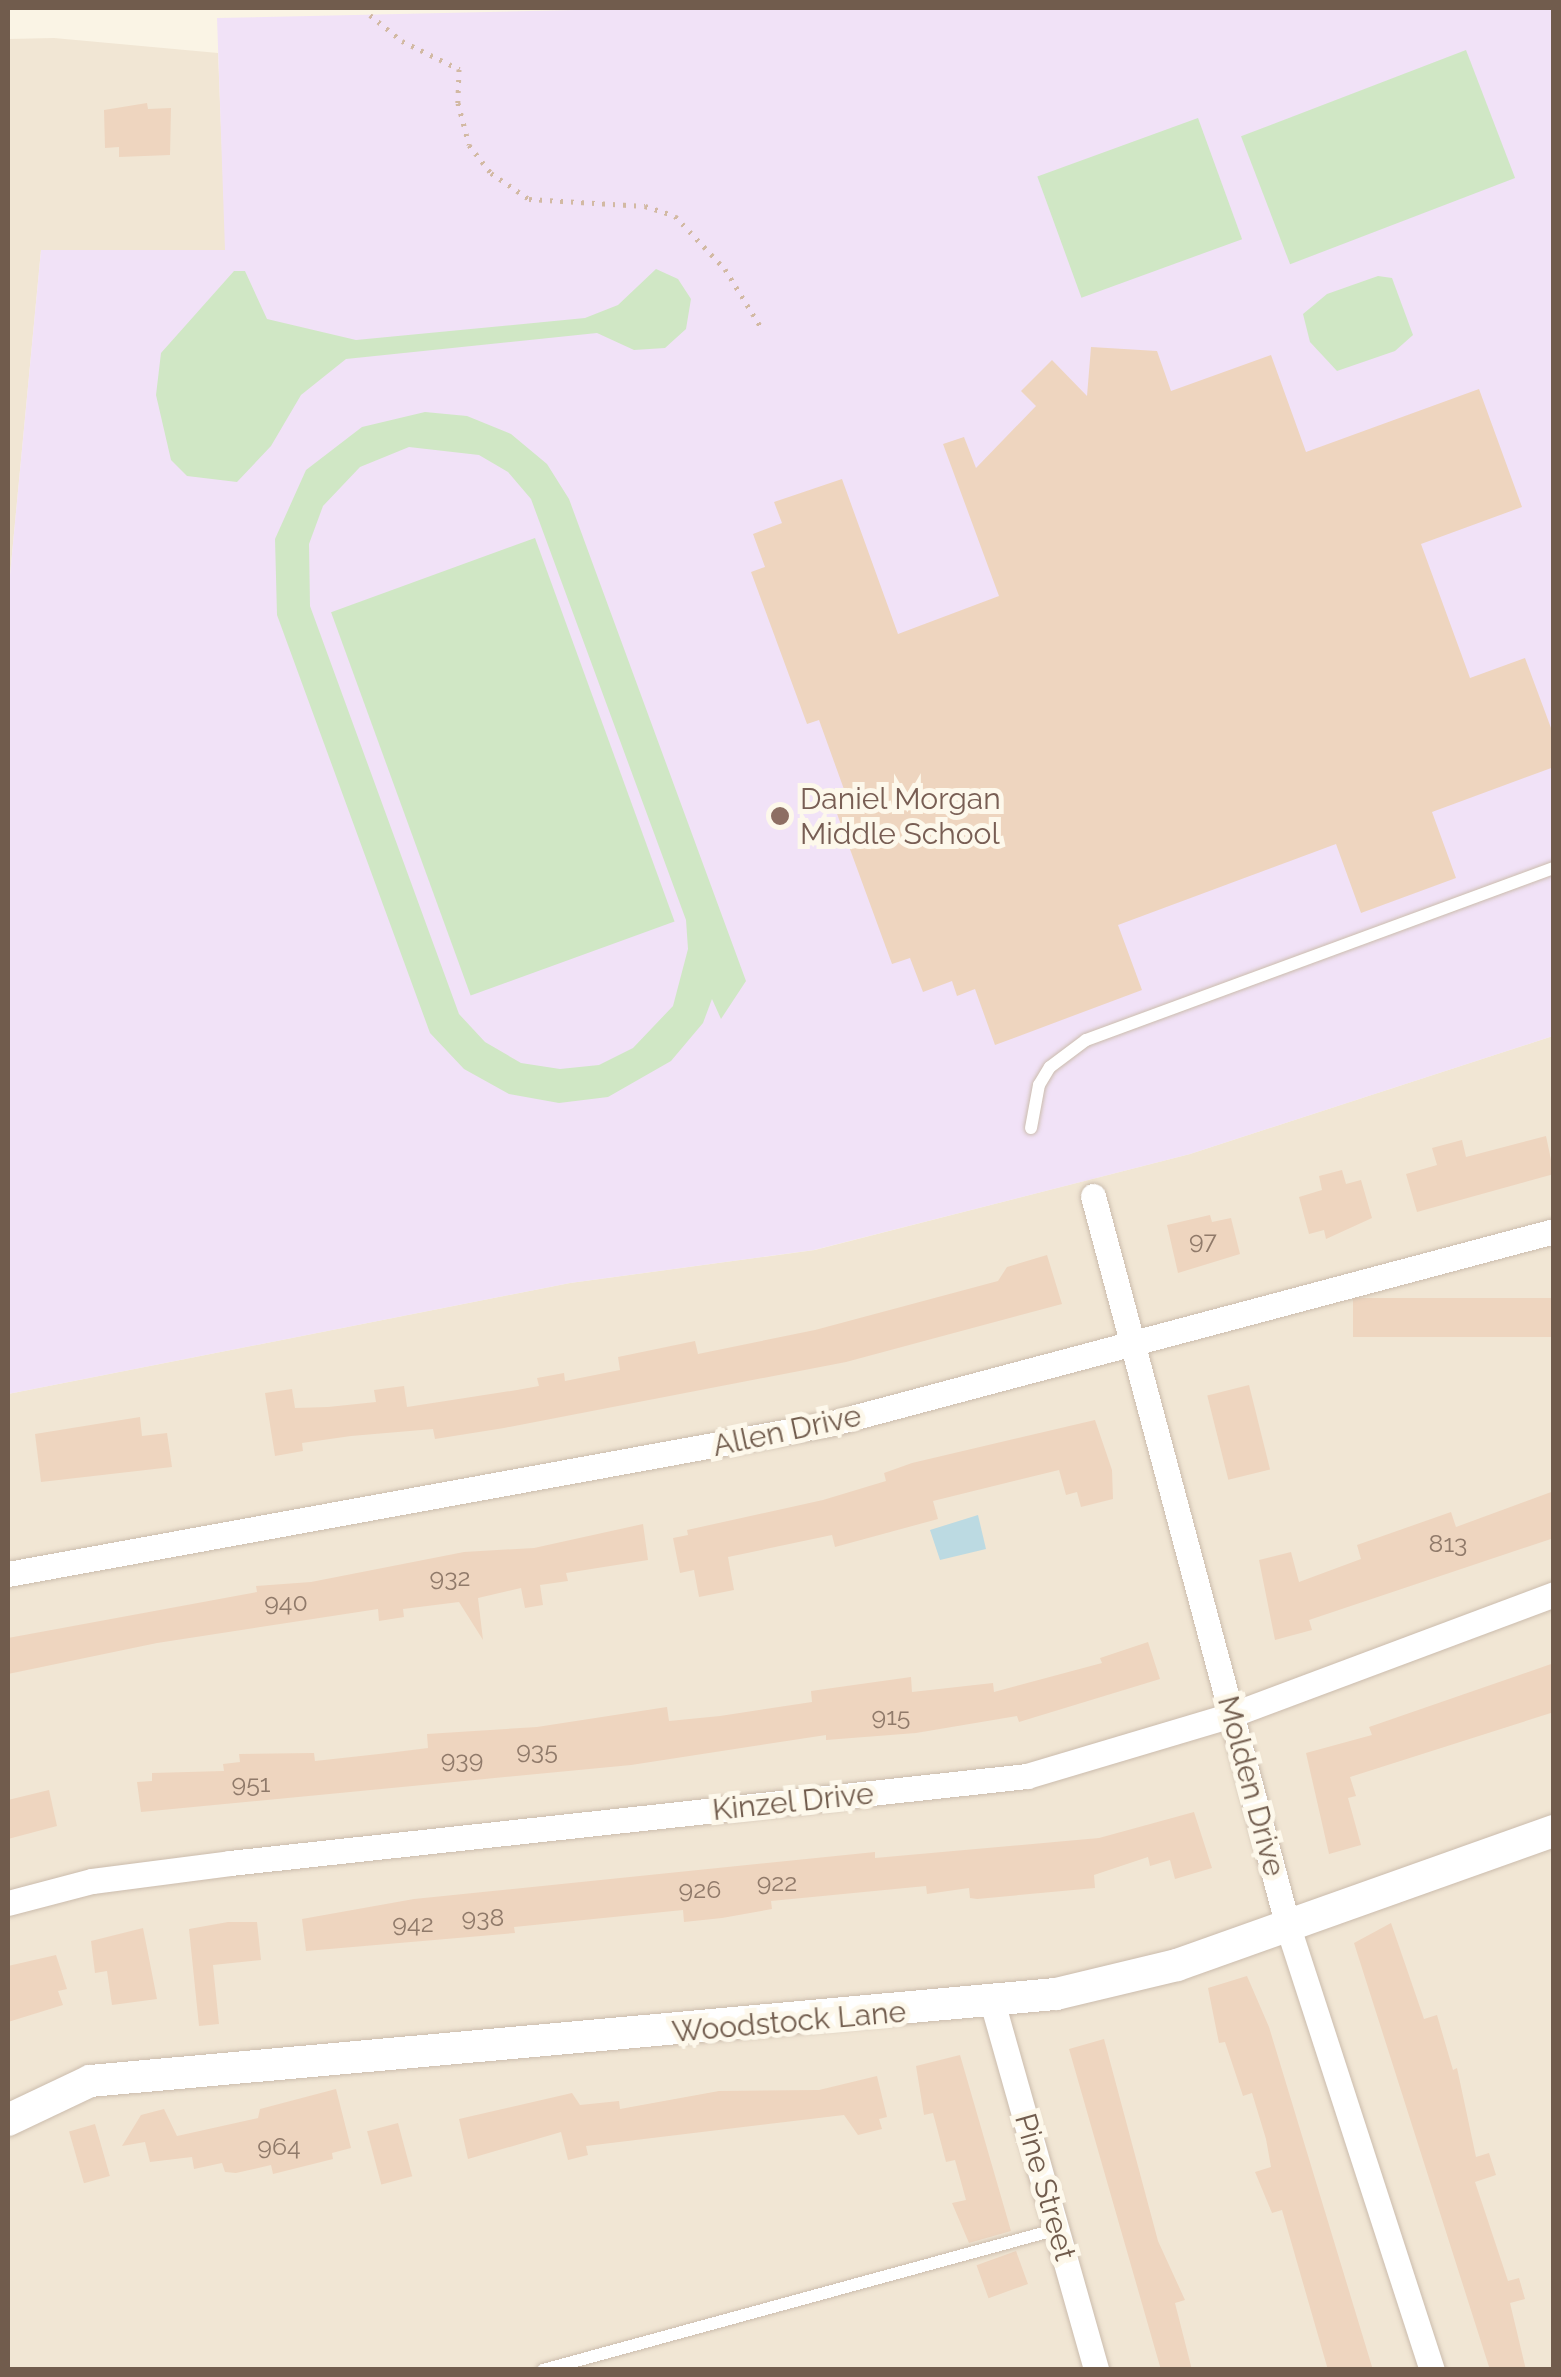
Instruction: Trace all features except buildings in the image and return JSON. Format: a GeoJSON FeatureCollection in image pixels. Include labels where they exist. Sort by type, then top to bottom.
{"type":"FeatureCollection","features":[{"type":"Feature","properties":{"kind":"street","name":"Molden Drive"},"geometry":{"type":"LineString","coordinates":[[1093,1196],[1288,1926],[1432,2370]]}},
{"type":"Feature","properties":{"kind":"street","name":"Allen Drive"},"geometry":{"type":"LineString","coordinates":[[8,1574],[815,1426],[1554,1231]]}},
{"type":"Feature","properties":{"kind":"street","name":"Kinzel Drive"},"geometry":{"type":"LineString","coordinates":[[8,1903],[92,1881],[230,1862],[978,1784],[1092,1758],[1231,1715],[1554,1594]]}},
{"type":"Feature","properties":{"kind":"street","name":"Woodstock Lane"},"geometry":{"type":"LineString","coordinates":[[8,2120],[65,2088],[109,2079],[993,2005],[1142,1975],[1554,1831]]}},
{"type":"Feature","properties":{"kind":"street","name":"Pine Street"},"geometry":{"type":"LineString","coordinates":[[993,2005],[1096,2370]]}},
{"type":"Feature","properties":{"kind":"lane"},"geometry":{"type":"LineString","coordinates":[[1031,1128],[1032,1104],[1050,1067],[1086,1040],[1554,868]]}},
{"type":"Feature","properties":{"kind":"lane"},"geometry":{"type":"LineString","coordinates":[[543,2370],[1058,2229]]}},
{"type":"Feature","properties":{"kind":"path"},"geometry":{"type":"LineString","coordinates":[[370,15],[402,41],[459,69],[458,103],[469,145],[491,173],[529,200],[646,206],[675,216],[704,242],[762,329]]}},
{"type":"Feature","properties":{"kind":"shaded area","name":"Daniel Morgan Middle School"},"geometry":{"type":"Polygon","coordinates":[[[667,8],[1553,8],[1553,1036],[1190,1154],[814,1250],[570,1283],[8,1394],[8,596],[41,250],[225,250],[217,18],[667,8]]]}},
{"type":"Feature","properties":{"kind":"shaded area"},"geometry":{"type":"Polygon","coordinates":[[[54,38],[218,53],[226,251],[41,250],[8,596],[8,39],[54,38]]]}},
{"type":"Feature","properties":{"kind":"shaded area"},"geometry":{"type":"Polygon","coordinates":[[[1553,1036],[1553,2369],[8,2370],[8,1394],[570,1283],[815,1250],[1190,1154],[1553,1036]]]}},
{"type":"Feature","properties":{"kind":"green space"},"geometry":{"type":"Polygon","coordinates":[[[1466,50],[1515,178],[1290,264],[1241,136],[1466,50]]]}},
{"type":"Feature","properties":{"kind":"green space"},"geometry":{"type":"Polygon","coordinates":[[[1198,118],[1242,239],[1081,298],[1037,176],[1198,118]]]}},
{"type":"Feature","properties":{"kind":"green space"},"geometry":{"type":"Polygon","coordinates":[[[656,269],[678,279],[691,299],[686,329],[665,348],[634,350],[597,333],[346,359],[301,395],[271,446],[237,482],[187,476],[171,460],[156,395],[161,353],[234,271],[245,271],[267,319],[356,340],[585,318],[618,305],[656,269]]]}},
{"type":"Feature","properties":{"kind":"green space"},"geometry":{"type":"Polygon","coordinates":[[[1378,276],[1392,278],[1413,335],[1395,351],[1337,371],[1310,342],[1303,314],[1327,294],[1378,276]]]}},
{"type":"Feature","properties":{"kind":"green space"},"geometry":{"type":"Polygon","coordinates":[[[425,412],[467,416],[511,434],[547,464],[569,499],[746,981],[721,1019],[712,999],[703,1023],[671,1061],[608,1097],[559,1103],[509,1094],[464,1069],[430,1033],[277,615],[275,539],[306,470],[362,427],[425,412]],[[409,447],[360,467],[323,506],[309,544],[310,606],[459,1014],[485,1042],[521,1063],[560,1069],[599,1065],[633,1048],[673,1006],[688,949],[686,920],[531,499],[508,472],[479,455],[409,447]]]}},
{"type":"Feature","properties":{"kind":"green space"},"geometry":{"type":"Polygon","coordinates":[[[535,538],[675,921],[471,996],[331,612],[535,538]]]}},
{"type":"Feature","properties":{"kind":"water"},"geometry":{"type":"Polygon","coordinates":[[[978,1515],[986,1549],[940,1560],[930,1530],[978,1515]]]}},
{"type":"Feature","properties":{"kind":"place","name":"Daniel Morgan Middle School"},"geometry":{"type":"Point","coordinates":[780,816]}}]}
